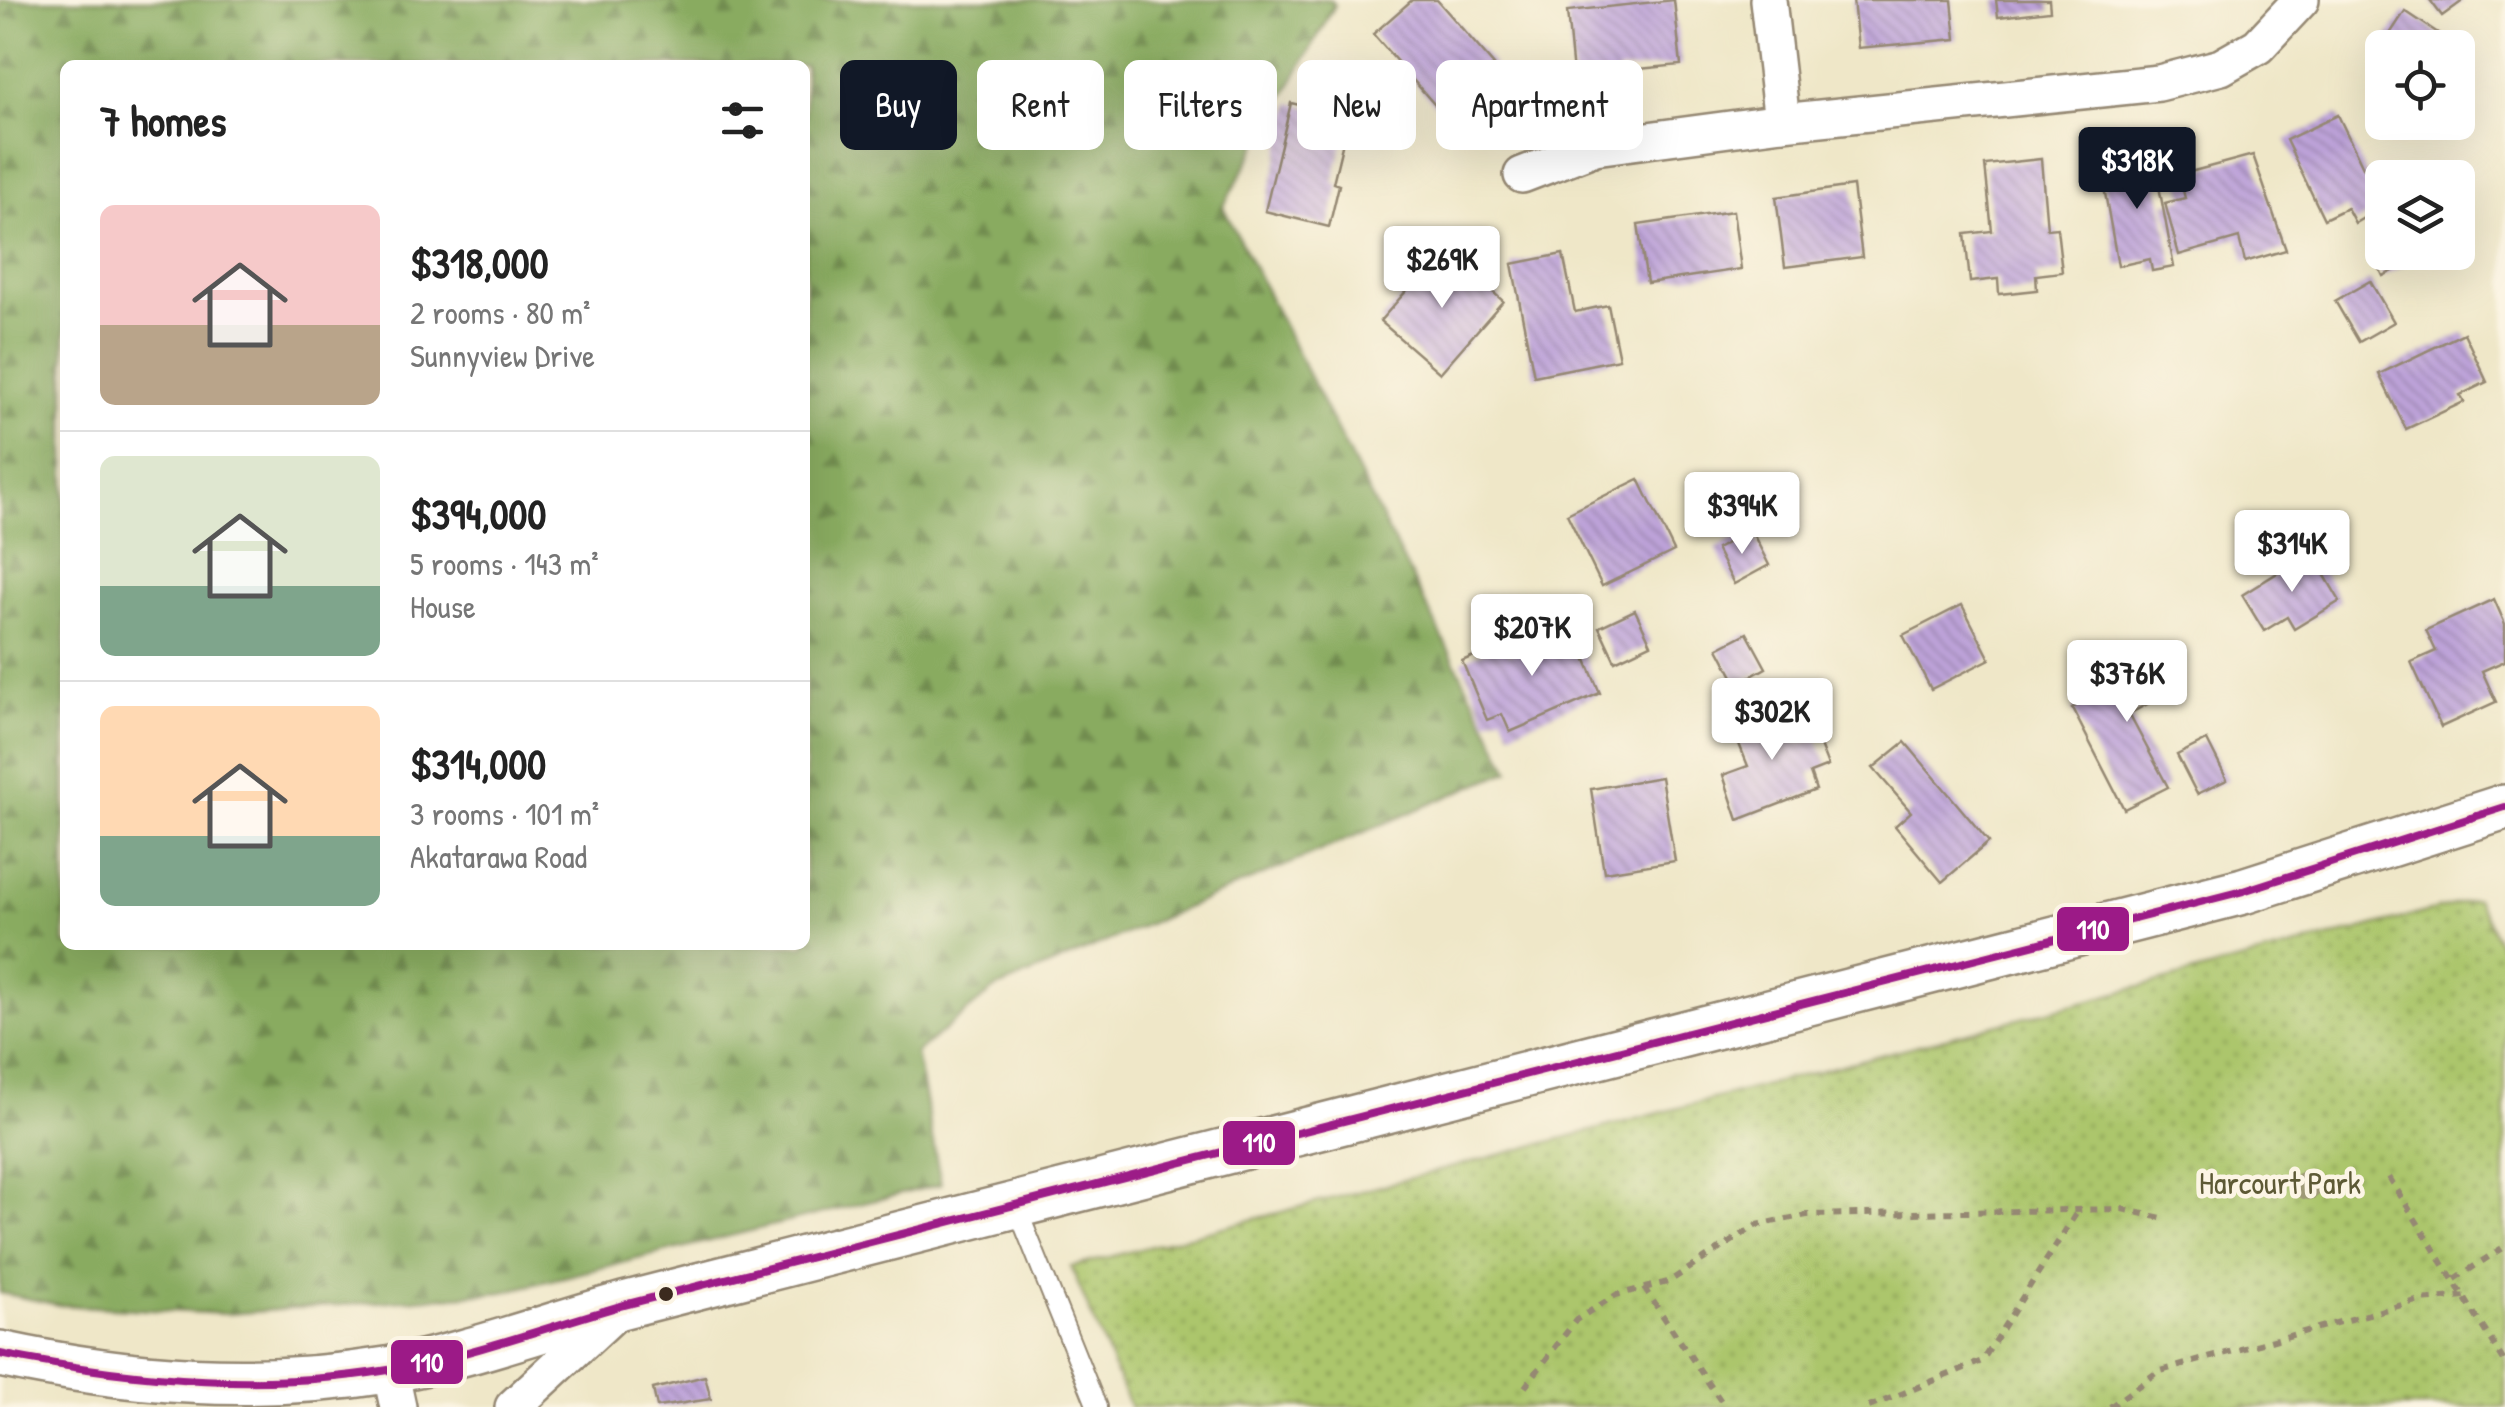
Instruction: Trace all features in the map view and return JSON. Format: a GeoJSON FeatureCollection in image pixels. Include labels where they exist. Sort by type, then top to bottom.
{"type":"FeatureCollection","features":[{"type":"Feature","properties":{"kind":"street"},"geometry":{"type":"LineString","coordinates":[[1768,0],[1782,122]]}},
{"type":"Feature","properties":{"kind":"street"},"geometry":{"type":"LineString","coordinates":[[1522,175],[1595,146],[1782,122],[2160,83],[2220,67],[2258,46],[2301,0]]}},
{"type":"Feature","properties":{"kind":"street"},"geometry":{"type":"LineString","coordinates":[[0,1354],[78,1371],[174,1383],[394,1388],[624,1305],[2243,890],[2505,807]]}},
{"type":"Feature","properties":{"kind":"street"},"geometry":{"type":"LineString","coordinates":[[513,1407],[624,1305]]}},
{"type":"Feature","properties":{"kind":"lane"},"geometry":{"type":"LineString","coordinates":[[1016,1206],[1097,1407]]}},
{"type":"Feature","properties":{"kind":"path"},"geometry":{"type":"LineString","coordinates":[[2389,1177],[2505,1363]]}},
{"type":"Feature","properties":{"kind":"path"},"geometry":{"type":"LineString","coordinates":[[1525,1388],[1576,1320],[1616,1294],[1668,1282],[1757,1225],[1807,1215],[2122,1209],[2166,1220]]}},
{"type":"Feature","properties":{"kind":"path"},"geometry":{"type":"LineString","coordinates":[[1869,1407],[1982,1361],[2077,1211]]}},
{"type":"Feature","properties":{"kind":"path"},"geometry":{"type":"LineString","coordinates":[[2455,1279],[2505,1246]]}},
{"type":"Feature","properties":{"kind":"path"},"geometry":{"type":"LineString","coordinates":[[1644,1288],[1725,1407]]}},
{"type":"Feature","properties":{"kind":"path"},"geometry":{"type":"LineString","coordinates":[[2110,1407],[2157,1372],[2420,1300],[2466,1296]]}},
{"type":"Feature","properties":{"kind":"green space"},"geometry":{"type":"Polygon","coordinates":[[[0,0],[1331,0],[1335,5],[1305,60],[1297,60],[1297,74],[1277,110],[1277,60],[1124,60],[1124,150],[1255,150],[1223,207],[1510,770],[995,989],[916,1053],[941,1184],[503,1292],[227,1314],[59,1305],[0,1293],[0,0]]]}},
{"type":"Feature","properties":{"kind":"green space","name":"Harcourt Park"},"geometry":{"type":"Polygon","coordinates":[[[2476,899],[2505,956],[2505,1407],[1130,1407],[1071,1267],[2476,899]]]}},
{"type":"Feature","properties":{"kind":"building"},"geometry":{"type":"Polygon","coordinates":[[[1412,0],[1437,0],[1490,60],[1436,60],[1436,106],[1416,83],[1416,60],[1396,60],[1373,34],[1412,0]]]}},
{"type":"Feature","properties":{"kind":"building"},"geometry":{"type":"Polygon","coordinates":[[[1674,0],[1681,65],[1643,69],[1643,60],[1572,60],[1567,11],[1674,0]]]}},
{"type":"Feature","properties":{"kind":"building"},"geometry":{"type":"Polygon","coordinates":[[[1853,0],[1952,0],[1956,39],[1858,48],[1853,0]]]}},
{"type":"Feature","properties":{"kind":"building"},"geometry":{"type":"Polygon","coordinates":[[[1996,0],[2049,0],[2050,11],[1998,17],[1996,0]]]}},
{"type":"Feature","properties":{"kind":"building"},"geometry":{"type":"Polygon","coordinates":[[[2430,0],[2464,0],[2442,16],[2430,0]]]}},
{"type":"Feature","properties":{"kind":"building"},"geometry":{"type":"Polygon","coordinates":[[[2405,11],[2434,30],[2393,30],[2405,11]]]}},
{"type":"Feature","properties":{"kind":"building"},"geometry":{"type":"Polygon","coordinates":[[[1291,103],[1297,104],[1297,150],[1341,150],[1333,183],[1339,185],[1329,227],[1265,211],[1291,103]]]}},
{"type":"Feature","properties":{"kind":"building"},"geometry":{"type":"Polygon","coordinates":[[[2338,115],[2365,171],[2365,217],[2355,223],[2347,208],[2324,219],[2286,140],[2338,115]]]}},
{"type":"Feature","properties":{"kind":"building"},"geometry":{"type":"Polygon","coordinates":[[[2153,154],[2174,267],[2152,271],[2150,259],[2118,266],[2100,165],[2153,154]]]}},
{"type":"Feature","properties":{"kind":"building"},"geometry":{"type":"Polygon","coordinates":[[[2253,155],[2286,250],[2245,262],[2239,238],[2179,255],[2165,203],[2185,198],[2179,175],[2253,155]]]}},
{"type":"Feature","properties":{"kind":"building"},"geometry":{"type":"Polygon","coordinates":[[[2041,159],[2047,229],[2057,228],[2062,272],[2036,275],[2037,290],[1999,294],[1998,279],[1970,282],[1965,234],[1992,231],[1985,165],[2041,159]]]}},
{"type":"Feature","properties":{"kind":"building"},"geometry":{"type":"Polygon","coordinates":[[[1853,186],[1862,257],[1785,267],[1776,197],[1853,186]]]}},
{"type":"Feature","properties":{"kind":"building"},"geometry":{"type":"Polygon","coordinates":[[[1733,211],[1741,269],[1647,283],[1638,225],[1733,211]]]}},
{"type":"Feature","properties":{"kind":"building"},"geometry":{"type":"Polygon","coordinates":[[[1444,248],[1503,301],[1440,373],[1380,321],[1444,248]]]}},
{"type":"Feature","properties":{"kind":"building"},"geometry":{"type":"Polygon","coordinates":[[[1563,254],[1575,312],[1608,305],[1619,359],[1534,376],[1512,264],[1563,254]]]}},
{"type":"Feature","properties":{"kind":"building"},"geometry":{"type":"Polygon","coordinates":[[[2370,281],[2394,322],[2359,342],[2335,301],[2370,281]]]}},
{"type":"Feature","properties":{"kind":"building"},"geometry":{"type":"Polygon","coordinates":[[[2464,333],[2487,382],[2460,395],[2464,402],[2406,429],[2379,374],[2464,333]]]}},
{"type":"Feature","properties":{"kind":"building"},"geometry":{"type":"Polygon","coordinates":[[[1639,479],[1674,551],[1602,586],[1567,514],[1639,479]]]}},
{"type":"Feature","properties":{"kind":"building"},"geometry":{"type":"Polygon","coordinates":[[[1751,530],[1769,565],[1734,584],[1716,549],[1751,530]]]}},
{"type":"Feature","properties":{"kind":"building"},"geometry":{"type":"Polygon","coordinates":[[[2311,552],[2340,601],[2294,629],[2287,617],[2264,631],[2242,595],[2311,552]]]}},
{"type":"Feature","properties":{"kind":"building"},"geometry":{"type":"Polygon","coordinates":[[[2494,599],[2505,624],[2505,661],[2482,671],[2496,702],[2441,727],[2411,662],[2436,651],[2426,630],[2494,599]]]}},
{"type":"Feature","properties":{"kind":"building"},"geometry":{"type":"Polygon","coordinates":[[[1962,605],[1990,659],[1931,689],[1903,635],[1962,605]]]}},
{"type":"Feature","properties":{"kind":"building"},"geometry":{"type":"Polygon","coordinates":[[[1635,610],[1651,644],[1615,661],[1599,627],[1635,610]]]}},
{"type":"Feature","properties":{"kind":"building"},"geometry":{"type":"Polygon","coordinates":[[[1572,627],[1600,693],[1510,732],[1502,714],[1487,720],[1462,661],[1504,643],[1509,654],[1572,627]]]}},
{"type":"Feature","properties":{"kind":"building"},"geometry":{"type":"Polygon","coordinates":[[[1747,633],[1766,668],[1737,684],[1718,648],[1747,633]]]}},
{"type":"Feature","properties":{"kind":"building"},"geometry":{"type":"Polygon","coordinates":[[[2157,645],[2179,687],[2129,714],[2168,787],[2124,809],[2072,708],[2109,689],[2101,675],[2157,645]]]}},
{"type":"Feature","properties":{"kind":"building"},"geometry":{"type":"Polygon","coordinates":[[[1784,704],[1799,744],[1817,738],[1828,766],[1810,773],[1816,790],[1738,820],[1723,775],[1748,766],[1731,724],[1784,704]]]}},
{"type":"Feature","properties":{"kind":"building"},"geometry":{"type":"Polygon","coordinates":[[[2207,740],[2227,780],[2197,794],[2177,755],[2207,740]]]}},
{"type":"Feature","properties":{"kind":"building"},"geometry":{"type":"Polygon","coordinates":[[[1905,742],[1989,842],[1942,882],[1895,826],[1911,812],[1873,768],[1905,742]]]}},
{"type":"Feature","properties":{"kind":"building"},"geometry":{"type":"Polygon","coordinates":[[[1661,777],[1675,861],[1604,872],[1591,789],[1661,777]]]}},
{"type":"Feature","properties":{"kind":"building"},"geometry":{"type":"Polygon","coordinates":[[[705,1376],[711,1399],[657,1407],[653,1389],[705,1376]]]}},
{"type":"Feature","properties":{"kind":"transit line","name":"110"},"geometry":{"type":"LineString","coordinates":[[0,1354],[102,1371],[205,1380],[308,1379],[410,1366],[624,1305],[2243,891],[2505,807]]}}]}
